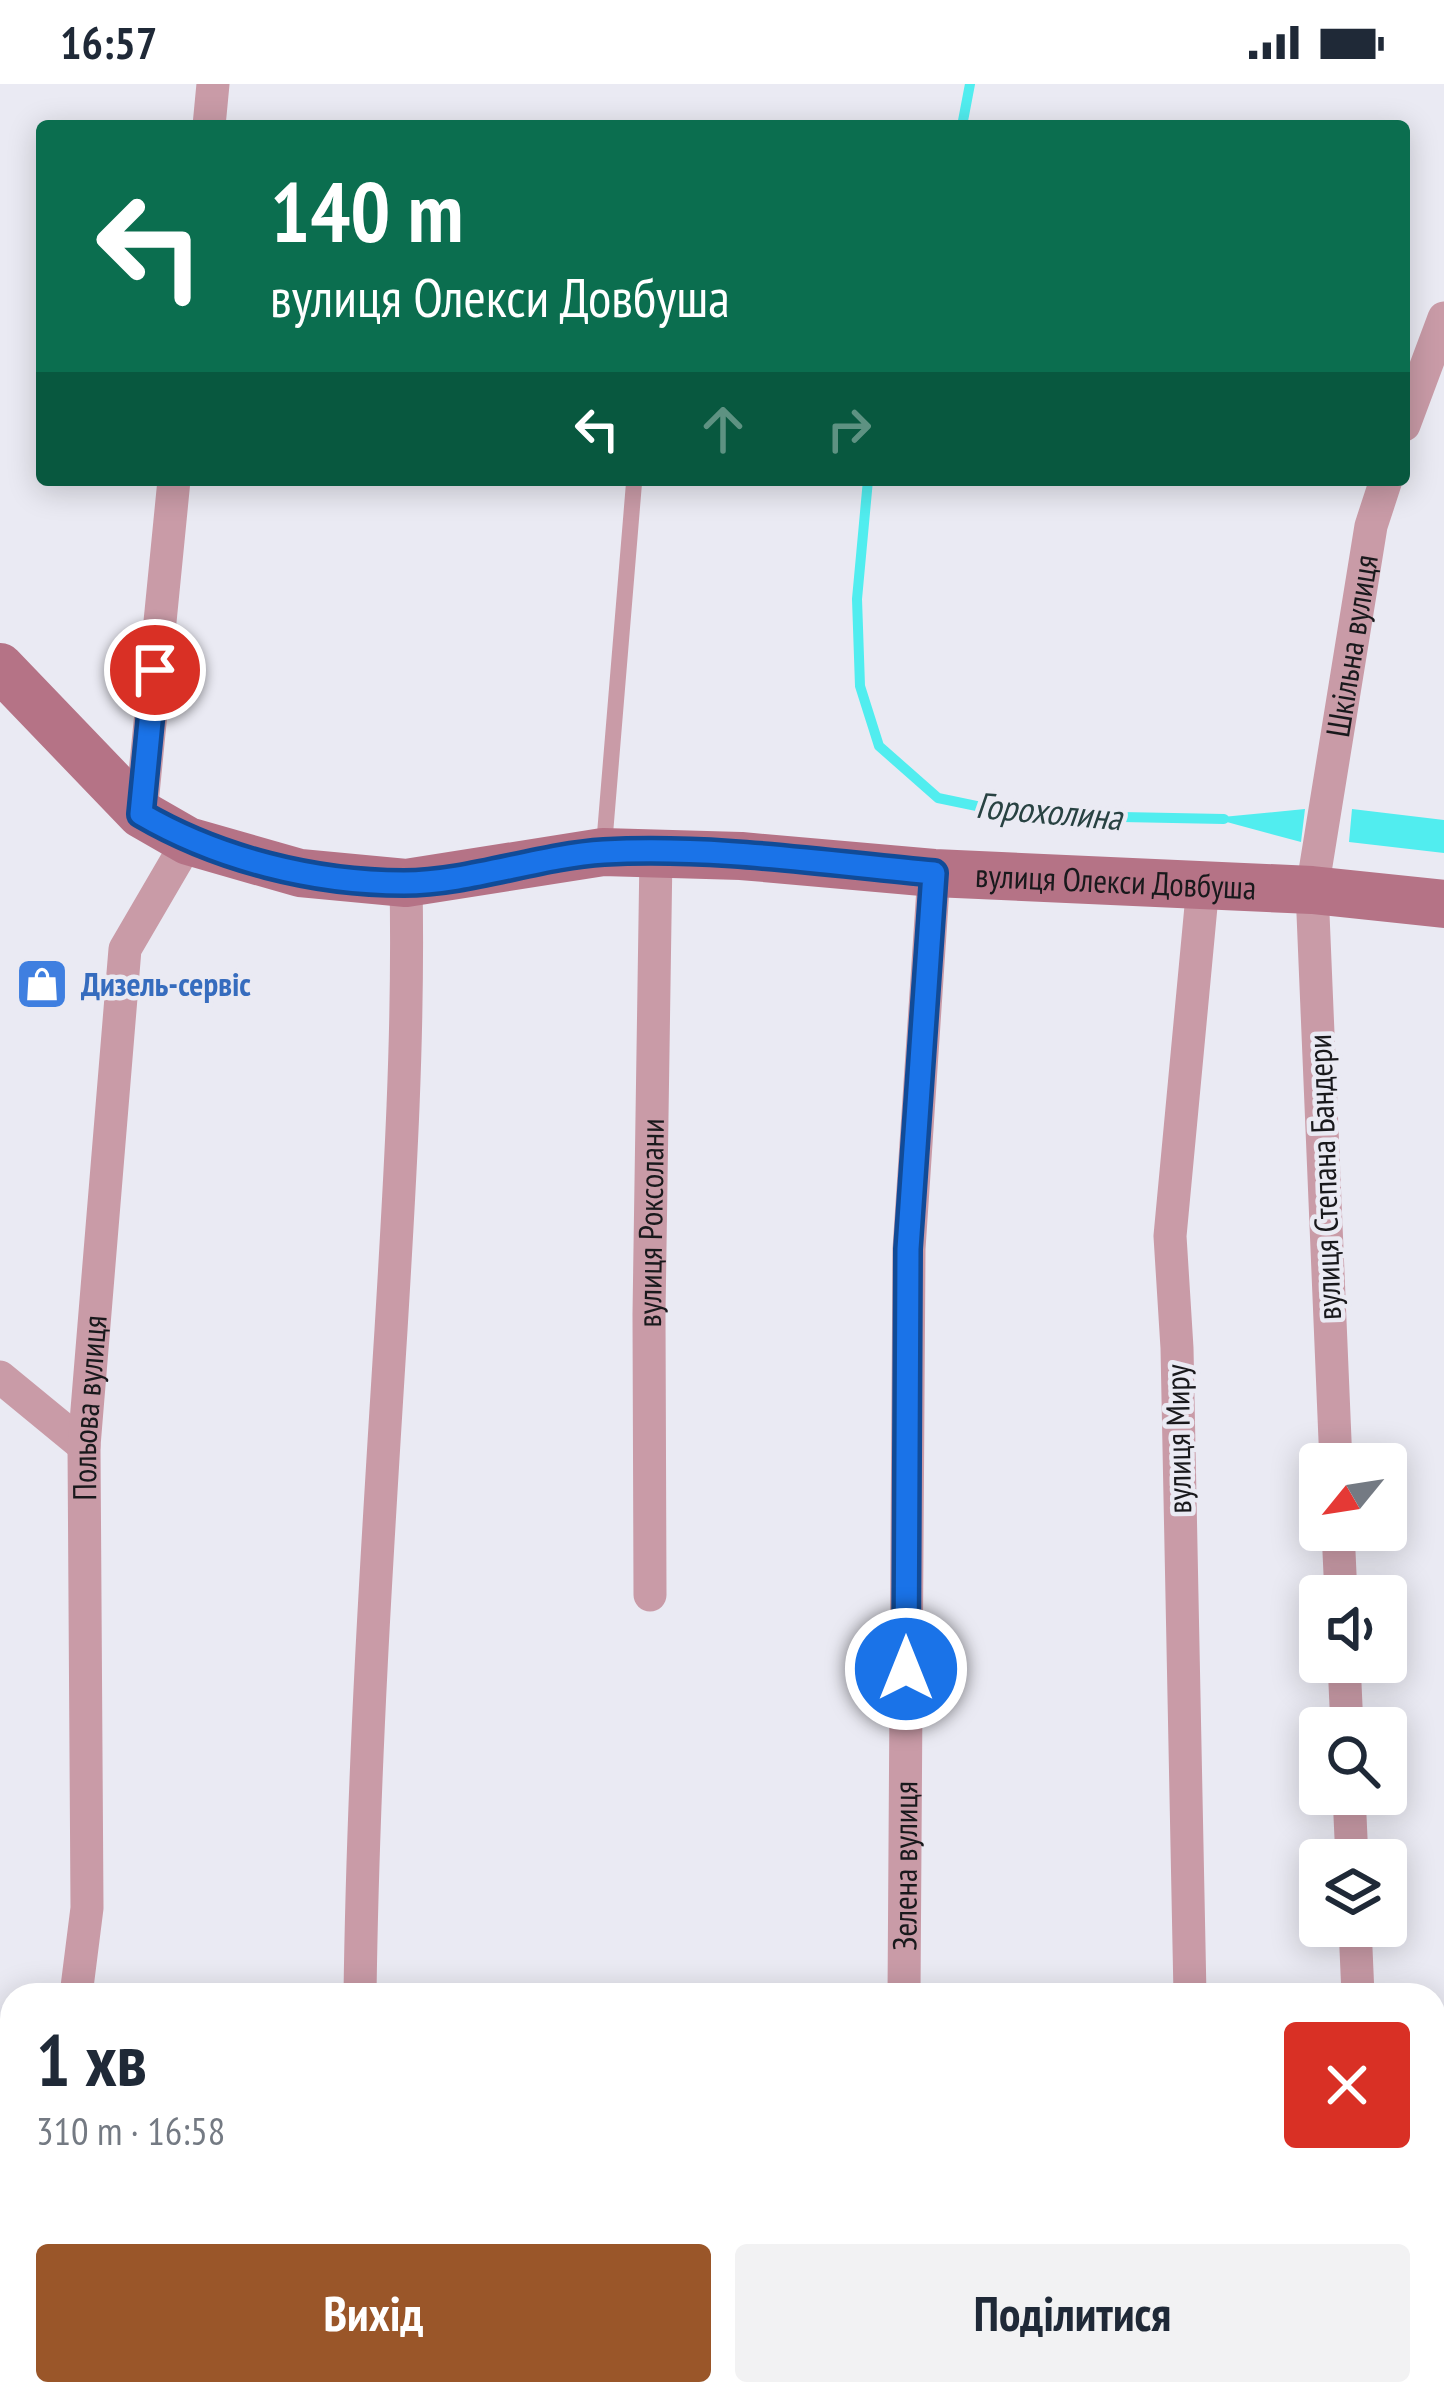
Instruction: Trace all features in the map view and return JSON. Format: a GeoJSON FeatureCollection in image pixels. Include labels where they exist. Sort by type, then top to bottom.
{"type":"FeatureCollection","features":[{"type":"Feature","properties":{"kind":"street"},"geometry":{"type":"LineString","coordinates":[[210,120],[213,84]]}},
{"type":"Feature","properties":{"kind":"street"},"geometry":{"type":"LineString","coordinates":[[1410,406],[1444,318]]}},
{"type":"Feature","properties":{"kind":"street"},"geometry":{"type":"LineString","coordinates":[[141,814],[173,486]]}},
{"type":"Feature","properties":{"kind":"street","name":"Шкільна вулиця"},"geometry":{"type":"LineString","coordinates":[[1312,890],[1371,526],[1384,486]]}},
{"type":"Feature","properties":{"kind":"street","name":"вулиця Олекси Довбуша"},"geometry":{"type":"LineString","coordinates":[[0,667],[141,814],[188,841],[300,873],[406,884],[603,852],[1312,890],[1444,904]]}},
{"type":"Feature","properties":{"kind":"street","name":"Польова вулиця"},"geometry":{"type":"LineString","coordinates":[[78,1983],[87,1908],[84,1446],[125,949],[188,841]]}},
{"type":"Feature","properties":{"kind":"street","name":"вулиця Роксолани"},"geometry":{"type":"LineString","coordinates":[[650,1595],[656,854]]}},
{"type":"Feature","properties":{"kind":"street","name":"Зелена вулиця"},"geometry":{"type":"LineString","coordinates":[[904,1983],[908,1249],[934,873]]}},
{"type":"Feature","properties":{"kind":"street"},"geometry":{"type":"LineString","coordinates":[[360,1983],[409,998],[406,884]]}},
{"type":"Feature","properties":{"kind":"street","name":"вулиця Миру"},"geometry":{"type":"LineString","coordinates":[[1190,1983],[1177,1348],[1170,1236],[1203,885]]}},
{"type":"Feature","properties":{"kind":"street","name":"вулиця Степана Бандери"},"geometry":{"type":"LineString","coordinates":[[1312,890],[1335,1443]]}},
{"type":"Feature","properties":{"kind":"street"},"geometry":{"type":"LineString","coordinates":[[0,1377],[84,1446]]}},
{"type":"Feature","properties":{"kind":"street"},"geometry":{"type":"LineString","coordinates":[[1356,1947],[1357,1983]]}},
{"type":"Feature","properties":{"kind":"lane"},"geometry":{"type":"LineString","coordinates":[[603,852],[634,486]]}},
{"type":"Feature","properties":{"kind":"water"},"geometry":{"type":"Polygon","coordinates":[[[1305,809],[1301,842],[1212,818],[1305,809]]]}},
{"type":"Feature","properties":{"kind":"water"},"geometry":{"type":"Polygon","coordinates":[[[1352,809],[1444,820],[1444,853],[1349,842],[1352,809]]]}},
{"type":"Feature","properties":{"kind":"waterway","name":"Горохолина"},"geometry":{"type":"LineString","coordinates":[[963,120],[970,84]]}},
{"type":"Feature","properties":{"kind":"waterway","name":"Горохолина"},"geometry":{"type":"LineString","coordinates":[[867,486],[857,599],[860,686],[879,746],[938,798],[1020,815],[1224,819]]}},
{"type":"Feature","properties":{"kind":"place","name":"Дизель-сервіс"},"geometry":{"type":"Point","coordinates":[42,984]}},
{"type":"Feature","properties":{"kind":"route"},"geometry":{"type":"LineString","coordinates":[[155,670],[141,814],[188,841],[300,873],[406,884],[603,852],[741,856],[934,873],[908,1249],[906,1669]]}}]}
